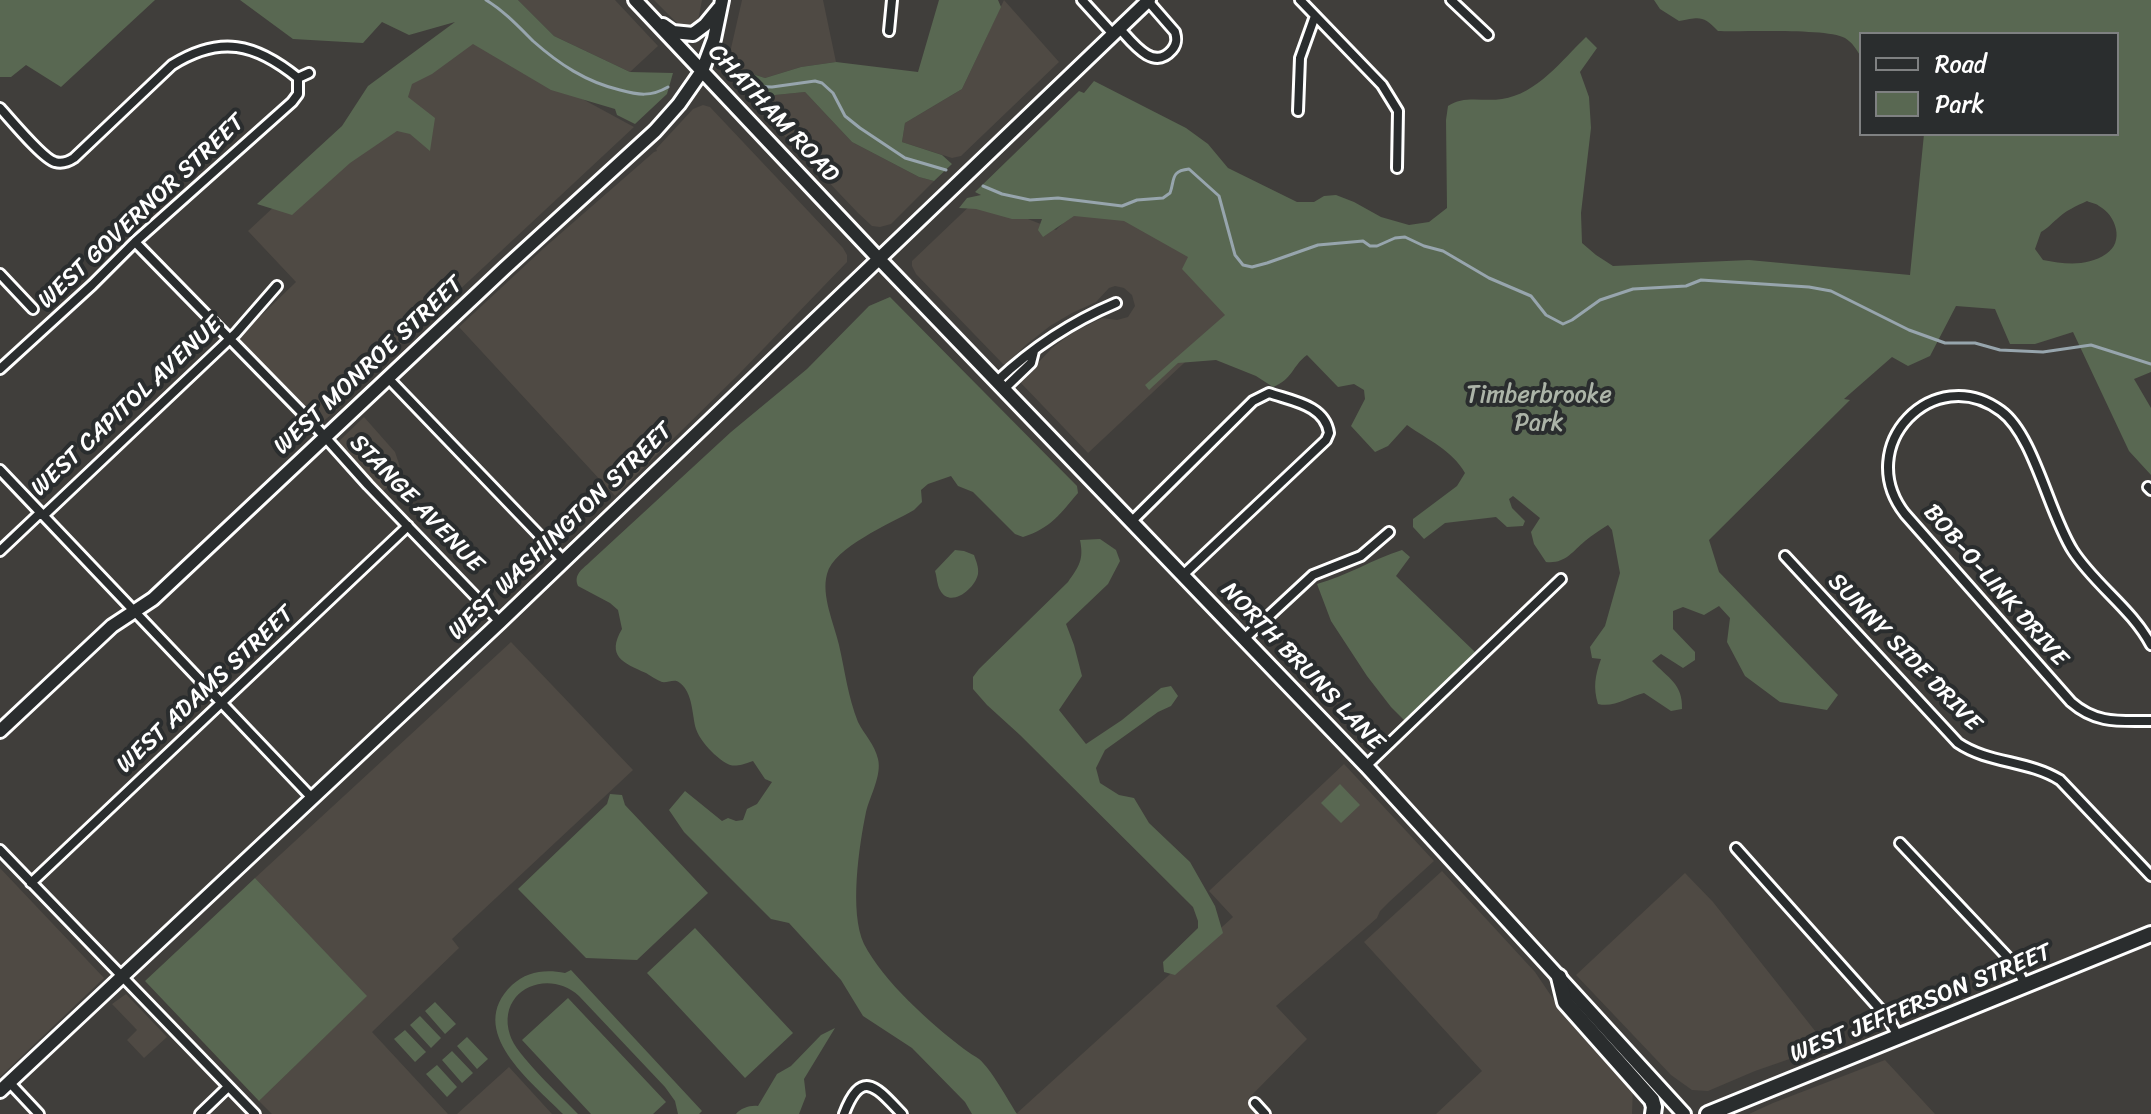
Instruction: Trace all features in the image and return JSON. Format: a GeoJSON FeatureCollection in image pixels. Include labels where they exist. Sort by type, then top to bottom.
{"type":"FeatureCollection","features":[{"type":"Feature","properties":{"kind":"main road","name":"WEST JEFFERSON STREET"},"geometry":{"type":"LineString","coordinates":[[1708,1114],[2151,934]]}},
{"type":"Feature","properties":{"kind":"main road"},"geometry":{"type":"LineString","coordinates":[[1559,977],[1562,998],[1652,1100],[1653,1114]]}},
{"type":"Feature","properties":{"kind":"main road"},"geometry":{"type":"LineString","coordinates":[[1734,1114],[1750,1097]]}},
{"type":"Feature","properties":{"kind":"street","name":"CHATHAM ROAD"},"geometry":{"type":"LineString","coordinates":[[635,0],[879,259]]}},
{"type":"Feature","properties":{"kind":"street"},"geometry":{"type":"LineString","coordinates":[[889,31],[892,0]]}},
{"type":"Feature","properties":{"kind":"street"},"geometry":{"type":"LineString","coordinates":[[1082,0],[1144,54],[1163,57],[1170,53],[1177,37],[1148,0]]}},
{"type":"Feature","properties":{"kind":"street","name":"WEST WASHINGTON STREET"},"geometry":{"type":"LineString","coordinates":[[5,1087],[500,622],[1148,0]]}},
{"type":"Feature","properties":{"kind":"street"},"geometry":{"type":"LineString","coordinates":[[1300,0],[1392,98],[1398,111],[1397,168]]}},
{"type":"Feature","properties":{"kind":"street"},"geometry":{"type":"LineString","coordinates":[[1451,0],[1488,35]]}},
{"type":"Feature","properties":{"kind":"street"},"geometry":{"type":"LineString","coordinates":[[652,18],[673,32],[689,35],[698,31],[722,3]]}},
{"type":"Feature","properties":{"kind":"street","name":"WEST MONROE STREET"},"geometry":{"type":"LineString","coordinates":[[0,731],[112,626],[153,599],[652,134],[679,104],[702,71],[714,39],[722,3]]}},
{"type":"Feature","properties":{"kind":"street"},"geometry":{"type":"LineString","coordinates":[[1298,111],[1300,58],[1315,16]]}},
{"type":"Feature","properties":{"kind":"street"},"geometry":{"type":"LineString","coordinates":[[0,108],[45,156],[58,163],[66,163],[172,65],[206,48],[227,46],[256,51],[276,61],[298,78],[309,73]]}},
{"type":"Feature","properties":{"kind":"street","name":"WEST GOVERNOR STREET"},"geometry":{"type":"LineString","coordinates":[[0,369],[135,242],[292,102],[298,94],[298,78]]}},
{"type":"Feature","properties":{"kind":"street","name":"STANGE AVENUE"},"geometry":{"type":"LineString","coordinates":[[135,242],[500,622]]}},
{"type":"Feature","properties":{"kind":"street","name":"NORTH BRUNS LANE"},"geometry":{"type":"LineString","coordinates":[[879,259],[1366,766],[1684,1114]]}},
{"type":"Feature","properties":{"kind":"street"},"geometry":{"type":"LineString","coordinates":[[0,274],[33,309]]}},
{"type":"Feature","properties":{"kind":"street","name":"WEST CAPITOL AVENUE"},"geometry":{"type":"LineString","coordinates":[[0,551],[36,517],[44,515],[230,339],[277,286]]}},
{"type":"Feature","properties":{"kind":"street"},"geometry":{"type":"LineString","coordinates":[[1000,385],[1024,355],[1069,325],[1116,303]]}},
{"type":"Feature","properties":{"kind":"street"},"geometry":{"type":"LineString","coordinates":[[388,378],[564,561]]}},
{"type":"Feature","properties":{"kind":"street"},"geometry":{"type":"LineString","coordinates":[[1132,521],[1262,395],[1269,393],[1316,410],[1324,418],[1329,433],[1326,440],[1183,575]]}},
{"type":"Feature","properties":{"kind":"street","name":"BOB-O-LINK DRIVE"},"geometry":{"type":"LineString","coordinates":[[2151,645],[2073,551],[2017,427],[2003,412],[1975,398],[1950,397],[1932,402],[1909,417],[1891,445],[1887,462],[1892,492],[1905,514],[2081,711],[2095,718],[2151,721]]}},
{"type":"Feature","properties":{"kind":"street"},"geometry":{"type":"LineString","coordinates":[[0,470],[312,798]]}},
{"type":"Feature","properties":{"kind":"street","name":"WEST ADAMS STREET"},"geometry":{"type":"LineString","coordinates":[[31,883],[408,526]]}},
{"type":"Feature","properties":{"kind":"street"},"geometry":{"type":"LineString","coordinates":[[1244,639],[1313,575],[1361,556],[1389,532]]}},
{"type":"Feature","properties":{"kind":"street","name":"SUNNY SIDE DRIVE"},"geometry":{"type":"LineString","coordinates":[[1785,556],[1958,743],[1979,754],[2046,771],[2060,780],[2151,876]]}},
{"type":"Feature","properties":{"kind":"street"},"geometry":{"type":"LineString","coordinates":[[1366,766],[1561,579]]}},
{"type":"Feature","properties":{"kind":"street"},"geometry":{"type":"LineString","coordinates":[[1900,843],[2015,965],[2025,985]]}},
{"type":"Feature","properties":{"kind":"street"},"geometry":{"type":"LineString","coordinates":[[1736,848],[1888,1018],[1898,1036]]}},
{"type":"Feature","properties":{"kind":"street"},"geometry":{"type":"LineString","coordinates":[[0,850],[255,1114]]}},
{"type":"Feature","properties":{"kind":"street"},"geometry":{"type":"LineString","coordinates":[[844,1114],[853,1093],[863,1086],[880,1091],[902,1114]]}},
{"type":"Feature","properties":{"kind":"street"},"geometry":{"type":"LineString","coordinates":[[5,1087],[39,1114]]}},
{"type":"Feature","properties":{"kind":"street"},"geometry":{"type":"LineString","coordinates":[[200,1114],[228,1087]]}},
{"type":"Feature","properties":{"kind":"street"},"geometry":{"type":"LineString","coordinates":[[1255,1103],[1265,1114]]}},
{"type":"Feature","properties":{"kind":"shaded area"},"geometry":{"type":"Polygon","coordinates":[[[518,0],[615,0],[658,46],[630,72],[554,36],[518,0]]]}},
{"type":"Feature","properties":{"kind":"shaded area"},"geometry":{"type":"Polygon","coordinates":[[[654,0],[702,0],[698,21],[690,27],[679,25],[654,0]]]}},
{"type":"Feature","properties":{"kind":"shaded area"},"geometry":{"type":"Polygon","coordinates":[[[742,0],[823,0],[836,62],[801,67],[765,78],[727,66],[742,0]]]}},
{"type":"Feature","properties":{"kind":"shaded area"},"geometry":{"type":"Polygon","coordinates":[[[1004,0],[1059,62],[961,156],[952,158],[902,142],[905,123],[962,89],[1004,0]]]}},
{"type":"Feature","properties":{"kind":"shaded area"},"geometry":{"type":"Polygon","coordinates":[[[472,39],[634,127],[351,391],[341,406],[319,425],[237,339],[296,282],[248,231],[411,79],[472,39]]]}},
{"type":"Feature","properties":{"kind":"shaded area"},"geometry":{"type":"Polygon","coordinates":[[[805,92],[852,142],[919,177],[934,181],[891,224],[872,226],[760,110],[775,95],[805,92]]]}},
{"type":"Feature","properties":{"kind":"shaded area"},"geometry":{"type":"Polygon","coordinates":[[[703,105],[710,107],[843,248],[847,262],[615,496],[459,327],[544,248],[657,151],[693,109],[703,105]]]}},
{"type":"Feature","properties":{"kind":"shaded area"},"geometry":{"type":"Polygon","coordinates":[[[977,199],[1056,230],[1072,214],[1122,218],[1198,257],[1246,305],[1088,453],[1020,382],[1052,348],[1072,333],[1102,318],[1117,320],[1128,317],[1135,306],[1132,295],[1124,288],[1109,288],[1096,302],[1050,326],[1003,364],[916,274],[912,266],[912,261],[977,199]]]}},
{"type":"Feature","properties":{"kind":"shaded area"},"geometry":{"type":"Polygon","coordinates":[[[364,417],[395,452],[402,473],[381,493],[336,444],[364,417]]]}},
{"type":"Feature","properties":{"kind":"shaded area"},"geometry":{"type":"Polygon","coordinates":[[[511,642],[633,770],[452,939],[459,948],[372,1032],[448,1114],[272,1114],[259,1101],[366,996],[255,878],[511,642]]]}},
{"type":"Feature","properties":{"kind":"shaded area"},"geometry":{"type":"Polygon","coordinates":[[[1344,764],[1434,861],[1380,911],[1377,918],[1276,1006],[1307,1039],[1248,1099],[1262,1114],[1016,1114],[1233,917],[1209,891],[1344,764]]]}},
{"type":"Feature","properties":{"kind":"shaded area"},"geometry":{"type":"Polygon","coordinates":[[[0,868],[104,978],[0,1077],[0,868]]]}},
{"type":"Feature","properties":{"kind":"shaded area"},"geometry":{"type":"Polygon","coordinates":[[[1442,871],[1535,972],[1558,1006],[1633,1087],[1632,1114],[1436,1114],[1482,1071],[1364,942],[1442,871]]]}},
{"type":"Feature","properties":{"kind":"shaded area"},"geometry":{"type":"Polygon","coordinates":[[[1685,873],[1713,902],[1827,1046],[1708,1091],[1692,1090],[1671,1075],[1576,975],[1685,873]]]}},
{"type":"Feature","properties":{"kind":"shaded area"},"geometry":{"type":"Polygon","coordinates":[[[126,994],[167,1037],[144,1058],[127,1040],[137,1030],[112,1004],[126,994]]]}},
{"type":"Feature","properties":{"kind":"shaded area"},"geometry":{"type":"Polygon","coordinates":[[[1885,1060],[1935,1114],[1749,1114],[1773,1103],[1885,1060]]]}},
{"type":"Feature","properties":{"kind":"shaded area"},"geometry":{"type":"Polygon","coordinates":[[[509,1067],[552,1114],[457,1114],[509,1067]]]}},
{"type":"Feature","properties":{"kind":"green space"},"geometry":{"type":"Polygon","coordinates":[[[0,0],[155,0],[61,87],[26,65],[11,77],[0,77],[0,0]]]}},
{"type":"Feature","properties":{"kind":"green space"},"geometry":{"type":"Polygon","coordinates":[[[240,0],[518,0],[554,36],[630,72],[673,73],[667,94],[635,124],[617,115],[615,109],[551,90],[473,44],[432,74],[412,84],[408,97],[435,118],[430,151],[410,134],[397,131],[350,163],[292,215],[257,204],[342,126],[368,86],[455,22],[409,35],[382,22],[363,43],[293,39],[240,0]]]}},
{"type":"Feature","properties":{"kind":"green space"},"geometry":{"type":"Polygon","coordinates":[[[939,0],[998,0],[1001,7],[962,89],[905,123],[902,142],[942,155],[952,164],[934,181],[919,177],[852,142],[805,92],[775,95],[763,107],[738,79],[743,71],[765,78],[801,67],[836,62],[918,72],[939,0]]]}},
{"type":"Feature","properties":{"kind":"green space","name":"Timberbrooke Park"},"geometry":{"type":"Polygon","coordinates":[[[1654,0],[2151,0],[2151,372],[2134,379],[2151,408],[2151,475],[2129,451],[2073,332],[2035,344],[2010,344],[1995,309],[1956,306],[1930,356],[1908,366],[1892,357],[1844,399],[1850,400],[1709,540],[1719,572],[1838,695],[1827,710],[1780,702],[1745,676],[1727,642],[1730,618],[1719,606],[1704,615],[1683,607],[1673,611],[1673,629],[1695,652],[1695,660],[1683,668],[1661,654],[1652,661],[1677,687],[1682,709],[1671,711],[1644,693],[1615,703],[1598,704],[1595,682],[1601,659],[1592,658],[1590,647],[1605,626],[1620,573],[1612,530],[1608,525],[1563,559],[1546,562],[1534,544],[1531,532],[1540,518],[1513,496],[1509,499],[1512,508],[1525,521],[1523,526],[1507,527],[1496,517],[1445,523],[1424,539],[1413,527],[1413,519],[1457,486],[1465,473],[1460,465],[1407,425],[1388,446],[1375,452],[1351,426],[1365,399],[1364,390],[1354,384],[1338,387],[1307,355],[1285,380],[1273,387],[1256,376],[1216,360],[1178,363],[1149,390],[1145,385],[1225,315],[1182,269],[1188,257],[1124,221],[1074,216],[1043,237],[1038,230],[1042,219],[1012,219],[976,209],[959,208],[967,198],[981,195],[975,192],[1079,91],[1084,93],[1094,81],[1186,128],[1208,144],[1228,168],[1297,202],[1314,202],[1324,196],[1336,195],[1381,217],[1409,225],[1429,222],[1447,208],[1448,106],[1467,100],[1502,99],[1527,90],[1548,75],[1586,37],[1597,48],[1580,72],[1589,97],[1591,128],[1581,213],[1582,243],[1613,266],[1749,260],[1910,275],[1924,136],[2119,136],[2119,32],[1859,32],[1859,54],[1845,38],[1835,35],[1718,31],[1705,20],[1679,21],[1660,9],[1654,0]],[[2087,201],[2067,211],[2041,232],[2035,249],[2043,260],[2083,263],[2099,258],[2112,249],[2117,236],[2114,222],[2096,204],[2087,201]]]}},
{"type":"Feature","properties":{"kind":"green space"},"geometry":{"type":"Polygon","coordinates":[[[890,297],[1077,486],[1078,493],[1054,520],[1023,537],[1015,534],[973,492],[958,486],[951,476],[928,484],[921,490],[922,502],[914,510],[864,537],[840,555],[832,564],[826,582],[827,600],[852,703],[879,765],[861,842],[856,897],[859,931],[872,958],[883,972],[937,1027],[984,1064],[1017,1114],[972,1114],[965,1102],[912,1048],[863,1016],[841,980],[789,923],[771,919],[684,832],[669,810],[685,791],[722,821],[728,818],[736,821],[743,820],[747,809],[757,804],[772,782],[765,779],[753,761],[732,765],[714,754],[697,732],[690,698],[680,683],[662,682],[619,657],[616,646],[622,629],[618,610],[578,586],[577,582],[582,569],[731,432],[807,369],[869,306],[890,297]]]}},
{"type":"Feature","properties":{"kind":"green space"},"geometry":{"type":"Polygon","coordinates":[[[1100,539],[1116,550],[1120,561],[1108,584],[1066,624],[1082,676],[1059,710],[1086,744],[1161,688],[1171,686],[1178,696],[1171,706],[1105,750],[1096,768],[1100,783],[1119,795],[1134,798],[1149,823],[1190,862],[1215,906],[1223,933],[1175,975],[1164,972],[1163,962],[1198,928],[1193,907],[973,689],[973,677],[979,669],[1068,582],[1080,562],[1080,540],[1100,539]]]}},
{"type":"Feature","properties":{"kind":"green space"},"geometry":{"type":"Polygon","coordinates":[[[955,550],[974,555],[978,574],[967,591],[950,598],[940,590],[935,571],[955,550]]]}},
{"type":"Feature","properties":{"kind":"green space"},"geometry":{"type":"Polygon","coordinates":[[[1402,550],[1410,557],[1396,576],[1475,652],[1405,721],[1367,676],[1331,621],[1317,584],[1402,550]]]}},
{"type":"Feature","properties":{"kind":"green space"},"geometry":{"type":"Polygon","coordinates":[[[1340,784],[1360,805],[1341,823],[1321,803],[1340,784]]]}},
{"type":"Feature","properties":{"kind":"green space"},"geometry":{"type":"Polygon","coordinates":[[[610,794],[622,795],[625,805],[708,893],[637,960],[586,958],[518,889],[607,804],[610,794]]]}},
{"type":"Feature","properties":{"kind":"green space"},"geometry":{"type":"Polygon","coordinates":[[[255,878],[367,996],[259,1101],[145,981],[255,878]]]}},
{"type":"Feature","properties":{"kind":"green space"},"geometry":{"type":"Polygon","coordinates":[[[695,928],[793,1033],[745,1078],[647,973],[695,928]]]}},
{"type":"Feature","properties":{"kind":"green space"},"geometry":{"type":"Polygon","coordinates":[[[571,970],[702,1111],[699,1114],[678,1114],[675,1101],[665,1087],[579,996],[553,984],[527,988],[517,996],[510,1006],[510,1035],[529,1064],[578,1114],[563,1114],[521,1071],[499,1038],[495,1020],[499,1002],[512,985],[524,977],[537,972],[565,973],[571,970]]]}},
{"type":"Feature","properties":{"kind":"green space"},"geometry":{"type":"Polygon","coordinates":[[[568,998],[666,1102],[653,1114],[591,1114],[522,1040],[568,998]]]}},
{"type":"Feature","properties":{"kind":"green space"},"geometry":{"type":"Polygon","coordinates":[[[435,1002],[456,1024],[445,1034],[425,1011],[435,1002]]]}},
{"type":"Feature","properties":{"kind":"green space"},"geometry":{"type":"Polygon","coordinates":[[[420,1016],[441,1038],[431,1048],[410,1025],[420,1016]]]}},
{"type":"Feature","properties":{"kind":"green space"},"geometry":{"type":"Polygon","coordinates":[[[835,1028],[804,1079],[806,1096],[799,1114],[736,1114],[746,1107],[758,1106],[777,1074],[791,1066],[821,1035],[835,1028]]]}},
{"type":"Feature","properties":{"kind":"green space"},"geometry":{"type":"Polygon","coordinates":[[[405,1030],[426,1052],[415,1062],[394,1039],[405,1030]]]}},
{"type":"Feature","properties":{"kind":"green space"},"geometry":{"type":"Polygon","coordinates":[[[467,1037],[488,1059],[477,1069],[457,1046],[467,1037]]]}},
{"type":"Feature","properties":{"kind":"green space"},"geometry":{"type":"Polygon","coordinates":[[[452,1051],[473,1073],[462,1083],[442,1060],[452,1051]]]}},
{"type":"Feature","properties":{"kind":"green space"},"geometry":{"type":"Polygon","coordinates":[[[437,1065],[457,1087],[447,1097],[426,1074],[437,1065]]]}},
{"type":"Feature","properties":{"kind":"waterway"},"geometry":{"type":"LineString","coordinates":[[486,0],[553,57],[584,77],[608,87],[639,94],[650,94],[668,87]]}},
{"type":"Feature","properties":{"kind":"waterway"},"geometry":{"type":"LineString","coordinates":[[742,86],[822,83],[833,93],[845,116],[860,128],[905,158],[946,170]]}},
{"type":"Feature","properties":{"kind":"waterway"},"geometry":{"type":"LineString","coordinates":[[983,186],[1030,200],[1058,198],[1122,206],[1137,200],[1163,198],[1170,193],[1176,174],[1189,169],[1219,196],[1235,255],[1243,265],[1252,267],[1318,245],[1363,241],[1377,246],[1405,237],[1443,251],[1489,278],[1531,296],[1546,315],[1563,324],[1600,300],[1633,289],[1686,286],[1701,280],[1809,287],[1831,291],[1909,330],[1945,343],[1975,343],[2000,350],[2043,352],[2091,345],[2151,364]]}}]}
